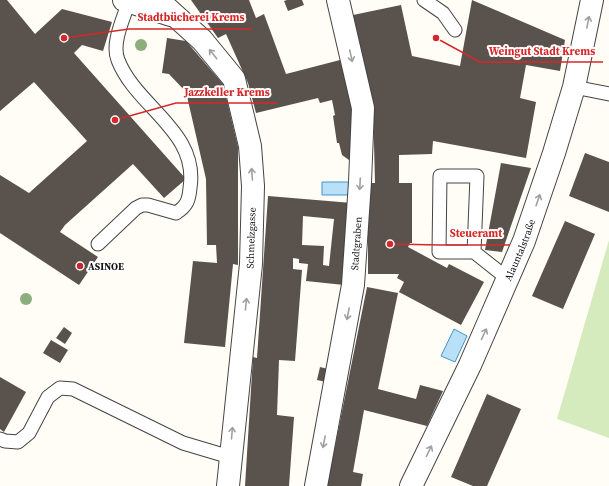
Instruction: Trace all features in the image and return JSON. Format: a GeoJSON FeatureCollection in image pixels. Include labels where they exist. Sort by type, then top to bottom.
{"type":"FeatureCollection","features":[{"type":"Feature","properties":{"kind":"street","name":"Alauntalstraße"},"geometry":{"type":"LineString","coordinates":[[411,486],[470,365],[524,241],[554,153],[574,87],[592,0]]}},
{"type":"Feature","properties":{"kind":"street"},"geometry":{"type":"LineString","coordinates":[[126,1],[165,8]]}},
{"type":"Feature","properties":{"kind":"street","name":"Schmelzgasse"},"geometry":{"type":"LineString","coordinates":[[165,8],[202,40],[234,79],[250,146],[253,186],[251,264],[228,486]]}},
{"type":"Feature","properties":{"kind":"street","name":"Stadtgraben"},"geometry":{"type":"LineString","coordinates":[[316,486],[353,285],[360,182],[363,108],[341,9]]}},
{"type":"Feature","properties":{"kind":"lane"},"geometry":{"type":"LineString","coordinates":[[424,0],[442,13],[454,30]]}},
{"type":"Feature","properties":{"kind":"lane"},"geometry":{"type":"LineString","coordinates":[[98,244],[136,208],[142,205],[176,213],[184,208],[188,201],[192,179],[191,166],[187,151],[179,137],[126,76],[117,59],[116,42],[126,1]]}},
{"type":"Feature","properties":{"kind":"lane"},"geometry":{"type":"LineString","coordinates":[[574,87],[609,94]]}},
{"type":"Feature","properties":{"kind":"lane"},"geometry":{"type":"LineString","coordinates":[[474,252],[477,176],[440,176],[439,252],[474,252],[508,279]]}},
{"type":"Feature","properties":{"kind":"lane"},"geometry":{"type":"LineString","coordinates":[[0,439],[18,442],[29,433],[48,397],[60,388],[73,389],[183,443],[230,457]]}},
{"type":"Feature","properties":{"kind":"green space"},"geometry":{"type":"Polygon","coordinates":[[[609,240],[609,438],[557,419],[609,240]]]}},
{"type":"Feature","properties":{"kind":"water"},"geometry":{"type":"Polygon","coordinates":[[[322,182],[349,182],[349,195],[322,195],[322,182]]]}},
{"type":"Feature","properties":{"kind":"water"},"geometry":{"type":"Polygon","coordinates":[[[454,329],[467,336],[455,362],[441,356],[454,329]]]}},
{"type":"Feature","properties":{"kind":"building"},"geometry":{"type":"Polygon","coordinates":[[[0,0],[7,0],[35,34],[62,9],[112,22],[103,51],[82,45],[74,53],[186,179],[164,198],[133,164],[65,225],[60,232],[98,257],[79,285],[0,233],[0,175],[29,193],[87,141],[34,82],[0,111],[0,0]]]}},
{"type":"Feature","properties":{"kind":"building"},"geometry":{"type":"Polygon","coordinates":[[[191,0],[249,0],[256,18],[264,14],[286,74],[340,60],[353,111],[354,160],[349,160],[342,155],[339,143],[337,143],[333,116],[335,115],[332,100],[320,103],[318,98],[256,113],[248,83],[226,34],[218,38],[191,0]]]}},
{"type":"Feature","properties":{"kind":"building"},"geometry":{"type":"Polygon","coordinates":[[[302,0],[304,5],[288,11],[284,1],[302,0]]]}},
{"type":"Feature","properties":{"kind":"building"},"geometry":{"type":"Polygon","coordinates":[[[472,0],[565,40],[560,71],[526,65],[520,98],[536,102],[526,158],[433,141],[432,154],[399,155],[399,183],[412,183],[412,243],[410,243],[408,247],[447,268],[449,264],[484,282],[461,325],[399,292],[404,282],[397,278],[399,274],[368,274],[368,183],[375,183],[373,106],[353,15],[401,5],[412,56],[460,66],[472,0]]]}},
{"type":"Feature","properties":{"kind":"building"},"geometry":{"type":"Polygon","coordinates":[[[167,38],[186,41],[223,84],[238,147],[238,265],[233,264],[225,347],[184,343],[193,261],[217,263],[216,245],[207,245],[206,179],[186,92],[169,74],[162,73],[167,38]]]}},
{"type":"Feature","properties":{"kind":"building"},"geometry":{"type":"Polygon","coordinates":[[[585,153],[609,162],[609,212],[569,196],[585,153]]]}},
{"type":"Feature","properties":{"kind":"building"},"geometry":{"type":"Polygon","coordinates":[[[501,163],[531,168],[502,252],[485,250],[501,163]]]}},
{"type":"Feature","properties":{"kind":"building"},"geometry":{"type":"Polygon","coordinates":[[[268,196],[352,203],[344,285],[306,281],[308,264],[299,263],[299,259],[293,258],[293,269],[302,270],[295,361],[279,360],[277,415],[294,417],[289,486],[245,486],[253,357],[257,358],[268,196]],[[303,216],[302,245],[324,246],[323,265],[329,266],[334,219],[303,216]]]}},
{"type":"Feature","properties":{"kind":"building"},"geometry":{"type":"Polygon","coordinates":[[[565,221],[595,234],[563,309],[532,296],[565,221]]]}},
{"type":"Feature","properties":{"kind":"building"},"geometry":{"type":"Polygon","coordinates":[[[367,287],[398,293],[378,389],[416,399],[420,385],[443,391],[427,426],[364,410],[353,472],[363,474],[361,486],[327,486],[367,287]]]}},
{"type":"Feature","properties":{"kind":"building"},"geometry":{"type":"Polygon","coordinates":[[[64,327],[72,333],[65,344],[56,338],[64,327]]]}},
{"type":"Feature","properties":{"kind":"building"},"geometry":{"type":"Polygon","coordinates":[[[51,340],[68,350],[60,363],[43,353],[51,340]]]}},
{"type":"Feature","properties":{"kind":"building"},"geometry":{"type":"Polygon","coordinates":[[[320,367],[328,369],[326,382],[317,380],[320,367]]]}},
{"type":"Feature","properties":{"kind":"building"},"geometry":{"type":"Polygon","coordinates":[[[0,377],[26,392],[4,432],[0,429],[0,377]]]}},
{"type":"Feature","properties":{"kind":"building"},"geometry":{"type":"Polygon","coordinates":[[[487,394],[521,409],[487,486],[473,486],[451,477],[487,394]]]}},
{"type":"Feature","properties":{"kind":"place","name":"Stadtbücherei Krems"},"geometry":{"type":"Point","coordinates":[64,38]}},
{"type":"Feature","properties":{"kind":"place","name":"Weingut Stadt Krems"},"geometry":{"type":"Point","coordinates":[436,38]}},
{"type":"Feature","properties":{"kind":"place","name":"Jazzkeller Krems"},"geometry":{"type":"Point","coordinates":[115,120]}},
{"type":"Feature","properties":{"kind":"place","name":"Steueramt"},"geometry":{"type":"Point","coordinates":[390,244]}},
{"type":"Feature","properties":{"kind":"place","name":"ASINOE"},"geometry":{"type":"Point","coordinates":[80,266]}}]}
